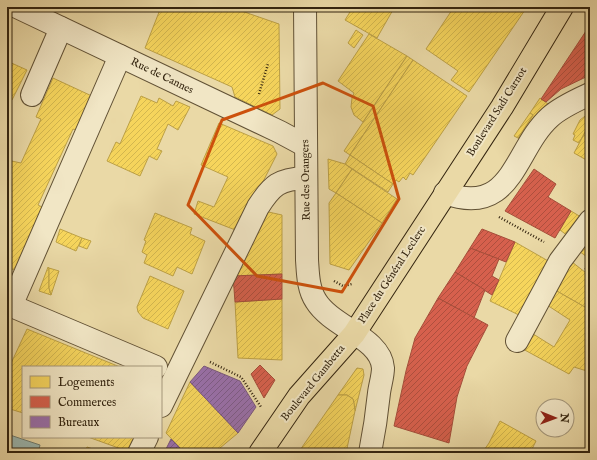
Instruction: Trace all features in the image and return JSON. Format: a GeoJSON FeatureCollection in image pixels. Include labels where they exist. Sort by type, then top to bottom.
{"type":"FeatureCollection","features":[{"type":"Feature","properties":{"kind":"main road","name":"Boulevard Sadi Carnot"},"geometry":{"type":"LineString","coordinates":[[431,216],[502,107],[562,7]]}},
{"type":"Feature","properties":{"kind":"main road","name":"Place du Général Leclerc"},"geometry":{"type":"LineString","coordinates":[[354,334],[431,216]]}},
{"type":"Feature","properties":{"kind":"main road","name":"Boulevard Gambetta"},"geometry":{"type":"LineString","coordinates":[[260,453],[299,396],[354,334]]}},
{"type":"Feature","properties":{"kind":"street","name":"Rue de Cannes"},"geometry":{"type":"LineString","coordinates":[[17,7],[280,132],[306,146]]}},
{"type":"Feature","properties":{"kind":"street","name":"Rue des Orangers"},"geometry":{"type":"LineString","coordinates":[[305,7],[307,260],[310,286],[315,300],[324,313],[354,334],[366,340],[377,351],[383,368],[370,453]]}},
{"type":"Feature","properties":{"kind":"street"},"geometry":{"type":"LineString","coordinates":[[32,95],[61,28]]}},
{"type":"Feature","properties":{"kind":"street"},"geometry":{"type":"LineString","coordinates":[[120,56],[14,280],[9,305],[154,366]]}},
{"type":"Feature","properties":{"kind":"street"},"geometry":{"type":"LineString","coordinates":[[445,193],[464,198],[476,198],[497,191],[505,184],[541,127],[550,117],[590,94]]}},
{"type":"Feature","properties":{"kind":"street"},"geometry":{"type":"LineString","coordinates":[[162,394],[164,370],[186,351],[242,236],[268,191],[283,180],[306,178]]}},
{"type":"Feature","properties":{"kind":"street"},"geometry":{"type":"LineString","coordinates":[[517,341],[560,261],[590,221]]}},
{"type":"Feature","properties":{"kind":"street"},"geometry":{"type":"LineString","coordinates":[[139,453],[146,438]]}},
{"type":"Feature","properties":{"kind":"path"},"geometry":{"type":"LineString","coordinates":[[259,94],[268,64]]}},
{"type":"Feature","properties":{"kind":"path"},"geometry":{"type":"LineString","coordinates":[[330,275],[334,281],[343,286],[352,284]]}},
{"type":"Feature","properties":{"kind":"path"},"geometry":{"type":"LineString","coordinates":[[186,351],[241,377],[262,410]]}},
{"type":"Feature","properties":{"kind":"highlighted area"},"geometry":{"type":"Polygon","coordinates":[[[323,83],[373,106],[399,199],[342,292],[257,276],[188,205],[222,120],[323,83]]]}},
{"type":"Feature","properties":{"kind":"water"},"geometry":{"type":"Polygon","coordinates":[[[7,434],[40,445],[38,453],[7,453],[7,434]]]}},
{"type":"Feature","properties":{"kind":"building: Logements"},"geometry":{"type":"Polygon","coordinates":[[[161,7],[230,7],[279,24],[280,109],[272,115],[235,97],[232,87],[145,48],[161,7]]]}},
{"type":"Feature","properties":{"kind":"building: Logements"},"geometry":{"type":"Polygon","coordinates":[[[342,7],[394,8],[377,38],[345,20],[350,12],[342,7]]]}},
{"type":"Feature","properties":{"kind":"building: Logements"},"geometry":{"type":"Polygon","coordinates":[[[454,7],[527,7],[469,92],[451,80],[458,71],[426,49],[454,7]]]}},
{"type":"Feature","properties":{"kind":"building: Logements"},"geometry":{"type":"Polygon","coordinates":[[[356,30],[363,35],[354,48],[348,43],[356,30]]]}},
{"type":"Feature","properties":{"kind":"building: Logements"},"geometry":{"type":"Polygon","coordinates":[[[369,34],[407,56],[363,122],[354,115],[351,107],[354,93],[338,81],[369,34]]]}},
{"type":"Feature","properties":{"kind":"building: Logements"},"geometry":{"type":"Polygon","coordinates":[[[407,56],[413,60],[350,155],[344,151],[407,56]]]}},
{"type":"Feature","properties":{"kind":"building: Logements"},"geometry":{"type":"Polygon","coordinates":[[[413,60],[467,96],[413,175],[410,173],[406,180],[403,177],[399,182],[396,180],[393,184],[350,155],[413,60]]]}},
{"type":"Feature","properties":{"kind":"building: Logements"},"geometry":{"type":"Polygon","coordinates":[[[7,61],[27,70],[12,100],[7,97],[7,61]]]}},
{"type":"Feature","properties":{"kind":"building: Logements"},"geometry":{"type":"Polygon","coordinates":[[[53,78],[94,97],[78,131],[73,129],[38,205],[42,207],[17,271],[7,267],[7,160],[21,163],[41,119],[36,117],[53,78]]]}},
{"type":"Feature","properties":{"kind":"building: Logements"},"geometry":{"type":"Polygon","coordinates":[[[141,96],[157,103],[159,98],[173,106],[176,101],[190,107],[178,130],[168,124],[157,149],[162,151],[157,160],[149,156],[140,176],[107,161],[116,142],[120,144],[141,96]]]}},
{"type":"Feature","properties":{"kind":"building: Logements"},"geometry":{"type":"Polygon","coordinates":[[[540,98],[548,104],[523,141],[518,138],[533,115],[530,113],[540,98]]]}},
{"type":"Feature","properties":{"kind":"building: Logements"},"geometry":{"type":"Polygon","coordinates":[[[530,113],[533,115],[518,138],[514,136],[530,113]]]}},
{"type":"Feature","properties":{"kind":"building: Logements"},"geometry":{"type":"Polygon","coordinates":[[[589,113],[590,123],[579,143],[573,140],[575,135],[573,134],[580,120],[589,113]]]}},
{"type":"Feature","properties":{"kind":"building: Logements"},"geometry":{"type":"Polygon","coordinates":[[[219,123],[273,146],[277,154],[238,231],[194,214],[198,201],[214,207],[228,177],[201,165],[219,123]]]}},
{"type":"Feature","properties":{"kind":"building: Logements"},"geometry":{"type":"Polygon","coordinates":[[[590,123],[590,162],[574,153],[590,123]]]}},
{"type":"Feature","properties":{"kind":"building: Logements"},"geometry":{"type":"Polygon","coordinates":[[[350,155],[393,184],[388,192],[345,164],[350,155]]]}},
{"type":"Feature","properties":{"kind":"building: Logements"},"geometry":{"type":"Polygon","coordinates":[[[328,159],[345,164],[352,169],[336,193],[329,189],[328,159]]]}},
{"type":"Feature","properties":{"kind":"building: Logements"},"geometry":{"type":"Polygon","coordinates":[[[352,169],[397,199],[382,223],[336,193],[352,169]]]}},
{"type":"Feature","properties":{"kind":"building: Logements"},"geometry":{"type":"Polygon","coordinates":[[[336,193],[382,223],[349,270],[330,264],[329,203],[336,193]]]}},
{"type":"Feature","properties":{"kind":"building: Logements"},"geometry":{"type":"Polygon","coordinates":[[[264,211],[282,215],[282,274],[233,276],[264,211]]]}},
{"type":"Feature","properties":{"kind":"building: Logements"},"geometry":{"type":"Polygon","coordinates":[[[571,211],[586,220],[568,236],[560,230],[571,211]]]}},
{"type":"Feature","properties":{"kind":"building: Logements"},"geometry":{"type":"Polygon","coordinates":[[[155,213],[192,228],[190,234],[205,241],[192,274],[177,267],[173,276],[144,263],[147,255],[142,252],[146,241],[144,240],[155,213]]]}},
{"type":"Feature","properties":{"kind":"building: Logements"},"geometry":{"type":"Polygon","coordinates":[[[60,229],[82,238],[76,251],[56,242],[60,229]]]}},
{"type":"Feature","properties":{"kind":"building: Logements"},"geometry":{"type":"Polygon","coordinates":[[[590,232],[590,259],[576,249],[590,232]]]}},
{"type":"Feature","properties":{"kind":"building: Logements"},"geometry":{"type":"Polygon","coordinates":[[[82,238],[91,241],[87,249],[79,246],[82,238]]]}},
{"type":"Feature","properties":{"kind":"building: Logements"},"geometry":{"type":"Polygon","coordinates":[[[515,242],[550,262],[523,317],[490,301],[515,242]]]}},
{"type":"Feature","properties":{"kind":"building: Logements"},"geometry":{"type":"Polygon","coordinates":[[[572,262],[590,276],[590,310],[555,290],[572,262]]]}},
{"type":"Feature","properties":{"kind":"building: Logements"},"geometry":{"type":"Polygon","coordinates":[[[48,267],[49,288],[51,295],[39,291],[48,267]]]}},
{"type":"Feature","properties":{"kind":"building: Logements"},"geometry":{"type":"Polygon","coordinates":[[[49,268],[59,271],[51,295],[49,288],[49,268]]]}},
{"type":"Feature","properties":{"kind":"building: Logements"},"geometry":{"type":"Polygon","coordinates":[[[150,276],[184,291],[168,329],[143,318],[138,312],[137,307],[150,276]]]}},
{"type":"Feature","properties":{"kind":"building: Logements"},"geometry":{"type":"Polygon","coordinates":[[[555,290],[590,310],[590,372],[574,367],[569,374],[521,348],[530,332],[554,347],[570,320],[547,305],[555,290]]]}},
{"type":"Feature","properties":{"kind":"building: Logements"},"geometry":{"type":"Polygon","coordinates":[[[282,299],[282,360],[238,358],[235,302],[282,299]]]}},
{"type":"Feature","properties":{"kind":"building: Logements"},"geometry":{"type":"Polygon","coordinates":[[[27,329],[118,366],[22,366],[22,413],[7,408],[7,372],[27,329]]]}},
{"type":"Feature","properties":{"kind":"building: Logements"},"geometry":{"type":"Polygon","coordinates":[[[357,368],[363,369],[364,375],[355,411],[353,399],[347,395],[338,395],[357,368]]]}},
{"type":"Feature","properties":{"kind":"building: Logements"},"geometry":{"type":"Polygon","coordinates":[[[190,382],[238,433],[214,453],[185,453],[166,433],[190,382]]]}},
{"type":"Feature","properties":{"kind":"building: Logements"},"geometry":{"type":"Polygon","coordinates":[[[338,395],[347,395],[353,399],[354,403],[355,411],[346,453],[298,453],[338,395]]]}},
{"type":"Feature","properties":{"kind":"building: Logements"},"geometry":{"type":"Polygon","coordinates":[[[500,421],[536,441],[530,453],[482,453],[500,421]]]}},
{"type":"Feature","properties":{"kind":"building: Logements"},"geometry":{"type":"Polygon","coordinates":[[[91,438],[134,438],[127,451],[91,438]]]}},
{"type":"Feature","properties":{"kind":"building: Logements"},"geometry":{"type":"Polygon","coordinates":[[[87,447],[104,453],[85,453],[87,447]]]}},
{"type":"Feature","properties":{"kind":"building: Commerces"},"geometry":{"type":"Polygon","coordinates":[[[590,25],[590,75],[561,89],[546,102],[541,99],[590,25]]]}},
{"type":"Feature","properties":{"kind":"building: Commerces"},"geometry":{"type":"Polygon","coordinates":[[[534,169],[556,184],[548,197],[571,211],[555,238],[505,211],[534,169]]]}},
{"type":"Feature","properties":{"kind":"building: Commerces"},"geometry":{"type":"Polygon","coordinates":[[[482,229],[515,242],[506,262],[470,248],[482,229]]]}},
{"type":"Feature","properties":{"kind":"building: Commerces"},"geometry":{"type":"Polygon","coordinates":[[[470,248],[499,259],[492,276],[499,280],[492,295],[455,272],[470,248]]]}},
{"type":"Feature","properties":{"kind":"building: Commerces"},"geometry":{"type":"Polygon","coordinates":[[[455,272],[485,290],[474,318],[438,298],[455,272]]]}},
{"type":"Feature","properties":{"kind":"building: Commerces"},"geometry":{"type":"Polygon","coordinates":[[[282,274],[282,299],[235,302],[233,276],[282,274]]]}},
{"type":"Feature","properties":{"kind":"building: Commerces"},"geometry":{"type":"Polygon","coordinates":[[[438,298],[488,325],[467,366],[457,397],[449,443],[394,426],[415,338],[438,298]]]}},
{"type":"Feature","properties":{"kind":"building: Commerces"},"geometry":{"type":"Polygon","coordinates":[[[260,365],[275,380],[264,398],[251,374],[260,365]]]}},
{"type":"Feature","properties":{"kind":"building: Bureaux"},"geometry":{"type":"Polygon","coordinates":[[[204,366],[240,381],[256,407],[238,433],[190,382],[204,366]]]}},
{"type":"Feature","properties":{"kind":"building: Bureaux"},"geometry":{"type":"Polygon","coordinates":[[[171,439],[185,453],[164,453],[171,439]]]}}]}
